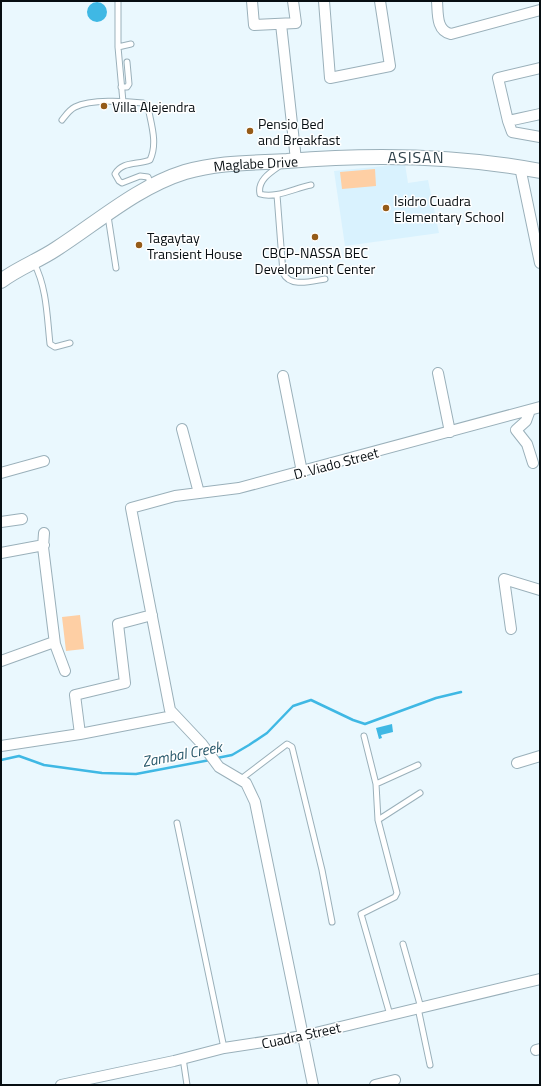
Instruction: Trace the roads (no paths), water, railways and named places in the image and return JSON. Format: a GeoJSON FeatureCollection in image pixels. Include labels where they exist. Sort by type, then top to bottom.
{"type":"FeatureCollection","features":[{"type":"Feature","properties":{"kind":"main road","name":"Maglabe Drive"},"geometry":{"type":"LineString","coordinates":[[1,281],[64,245],[151,186],[184,172],[212,166],[240,162],[417,157],[475,160],[540,171]]}},
{"type":"Feature","properties":{"kind":"street"},"geometry":{"type":"LineString","coordinates":[[252,1],[254,25],[296,23],[293,1]]}},
{"type":"Feature","properties":{"kind":"street"},"geometry":{"type":"LineString","coordinates":[[324,1],[330,78],[390,66],[380,1]]}},
{"type":"Feature","properties":{"kind":"street"},"geometry":{"type":"LineString","coordinates":[[437,1],[439,21],[446,33],[456,33],[540,10]]}},
{"type":"Feature","properties":{"kind":"street"},"geometry":{"type":"LineString","coordinates":[[281,24],[291,160]]}},
{"type":"Feature","properties":{"kind":"street"},"geometry":{"type":"LineString","coordinates":[[540,68],[498,78],[512,132],[540,137]]}},
{"type":"Feature","properties":{"kind":"street"},"geometry":{"type":"LineString","coordinates":[[508,121],[540,114]]}},
{"type":"Feature","properties":{"kind":"street"},"geometry":{"type":"LineString","coordinates":[[520,167],[540,263]]}},
{"type":"Feature","properties":{"kind":"street"},"geometry":{"type":"LineString","coordinates":[[438,373],[450,432]]}},
{"type":"Feature","properties":{"kind":"street"},"geometry":{"type":"LineString","coordinates":[[283,376],[302,472]]}},
{"type":"Feature","properties":{"kind":"street","name":"D. Viado Street"},"geometry":{"type":"LineString","coordinates":[[152,615],[131,508],[199,493],[239,488],[540,407]]}},
{"type":"Feature","properties":{"kind":"street"},"geometry":{"type":"LineString","coordinates":[[530,410],[526,421],[516,430],[527,444],[533,463]]}},
{"type":"Feature","properties":{"kind":"street"},"geometry":{"type":"LineString","coordinates":[[182,428],[199,493]]}},
{"type":"Feature","properties":{"kind":"street"},"geometry":{"type":"LineString","coordinates":[[1,473],[44,461]]}},
{"type":"Feature","properties":{"kind":"street"},"geometry":{"type":"LineString","coordinates":[[1,522],[22,519]]}},
{"type":"Feature","properties":{"kind":"street"},"geometry":{"type":"LineString","coordinates":[[44,533],[54,642],[65,671]]}},
{"type":"Feature","properties":{"kind":"street"},"geometry":{"type":"LineString","coordinates":[[1,553],[44,545]]}},
{"type":"Feature","properties":{"kind":"street"},"geometry":{"type":"LineString","coordinates":[[510,629],[504,579],[540,590]]}},
{"type":"Feature","properties":{"kind":"street"},"geometry":{"type":"LineString","coordinates":[[80,734],[75,695],[126,683],[118,624],[152,615],[168,705],[173,716],[202,744],[219,767],[241,779],[252,793],[313,1085]]}},
{"type":"Feature","properties":{"kind":"street"},"geometry":{"type":"LineString","coordinates":[[1,661],[54,642]]}},
{"type":"Feature","properties":{"kind":"street"},"geometry":{"type":"LineString","coordinates":[[1,746],[80,734],[173,716]]}},
{"type":"Feature","properties":{"kind":"street"},"geometry":{"type":"LineString","coordinates":[[517,763],[540,756]]}},
{"type":"Feature","properties":{"kind":"street","name":"Cuadra Street"},"geometry":{"type":"LineString","coordinates":[[61,1085],[224,1048],[303,1036],[540,979]]}},
{"type":"Feature","properties":{"kind":"street"},"geometry":{"type":"LineString","coordinates":[[375,1085],[395,1080]]}},
{"type":"Feature","properties":{"kind":"lane"},"geometry":{"type":"LineString","coordinates":[[118,1],[118,47],[123,102]]}},
{"type":"Feature","properties":{"kind":"lane"},"geometry":{"type":"LineString","coordinates":[[118,47],[131,44]]}},
{"type":"Feature","properties":{"kind":"lane"},"geometry":{"type":"LineString","coordinates":[[121,87],[127,87],[128,84],[127,62]]}},
{"type":"Feature","properties":{"kind":"lane"},"geometry":{"type":"LineString","coordinates":[[62,120],[68,111],[80,105],[123,102],[143,103],[148,107],[154,148],[150,160],[142,163],[125,165],[118,169],[116,178],[125,183],[140,176],[148,177],[151,186]]}},
{"type":"Feature","properties":{"kind":"lane"},"geometry":{"type":"LineString","coordinates":[[291,160],[260,182],[260,194],[277,196],[294,188],[311,186]]}},
{"type":"Feature","properties":{"kind":"lane"},"geometry":{"type":"LineString","coordinates":[[277,196],[283,274],[285,278],[294,282],[325,279]]}},
{"type":"Feature","properties":{"kind":"lane"},"geometry":{"type":"LineString","coordinates":[[108,214],[116,268]]}},
{"type":"Feature","properties":{"kind":"lane"},"geometry":{"type":"LineString","coordinates":[[34,262],[40,274],[46,306],[50,344],[55,347],[70,343]]}},
{"type":"Feature","properties":{"kind":"lane"},"geometry":{"type":"LineString","coordinates":[[364,736],[376,784],[378,820],[397,893],[395,897],[361,914],[390,1015]]}},
{"type":"Feature","properties":{"kind":"lane"},"geometry":{"type":"LineString","coordinates":[[241,779],[287,744],[292,747],[322,870],[332,922]]}},
{"type":"Feature","properties":{"kind":"lane"},"geometry":{"type":"LineString","coordinates":[[376,784],[418,765]]}},
{"type":"Feature","properties":{"kind":"lane"},"geometry":{"type":"LineString","coordinates":[[378,820],[420,793]]}},
{"type":"Feature","properties":{"kind":"lane"},"geometry":{"type":"LineString","coordinates":[[177,823],[224,1048]]}},
{"type":"Feature","properties":{"kind":"lane"},"geometry":{"type":"LineString","coordinates":[[403,944],[420,1008],[430,1065]]}},
{"type":"Feature","properties":{"kind":"lane"},"geometry":{"type":"LineString","coordinates":[[183,1058],[187,1085]]}},
{"type":"Feature","properties":{"kind":"water"},"geometry":{"type":"Polygon","coordinates":[[[97,2],[104,5],[107,12],[104,19],[97,22],[90,19],[87,12],[90,5],[97,2]]]}},
{"type":"Feature","properties":{"kind":"water"},"geometry":{"type":"Polygon","coordinates":[[[392,724],[393,732],[381,735],[382,738],[379,739],[376,728],[392,724]]]}},
{"type":"Feature","properties":{"kind":"waterway","name":"Zambal Creek"},"geometry":{"type":"LineString","coordinates":[[217,758],[232,755],[249,745],[267,733],[293,706],[311,700],[353,720],[365,724],[436,698],[461,692]]}},
{"type":"Feature","properties":{"kind":"waterway","name":"Zambal Creek"},"geometry":{"type":"LineString","coordinates":[[1,760],[19,756],[44,765],[102,773],[136,774],[210,760]]}},
{"type":"Feature","properties":{"kind":"place","name":"Villa Alejendra"},"geometry":{"type":"Point","coordinates":[104,106]}},
{"type":"Feature","properties":{"kind":"place","name":"Pensio Bed and Breakfast"},"geometry":{"type":"Point","coordinates":[250,131]}},
{"type":"Feature","properties":{"kind":"place","name":"Isidro Cuadra Elementary School"},"geometry":{"type":"Point","coordinates":[386,208]}},
{"type":"Feature","properties":{"kind":"place","name":"CBCP-NASSA BEC Development Center"},"geometry":{"type":"Point","coordinates":[315,237]}},
{"type":"Feature","properties":{"kind":"place","name":"Tagaytay Transient House"},"geometry":{"type":"Point","coordinates":[139,245]}},
{"type":"Feature","properties":{"kind":"district","name":"ASISAN"},"geometry":{"type":"Point","coordinates":[416,157]}}]}
